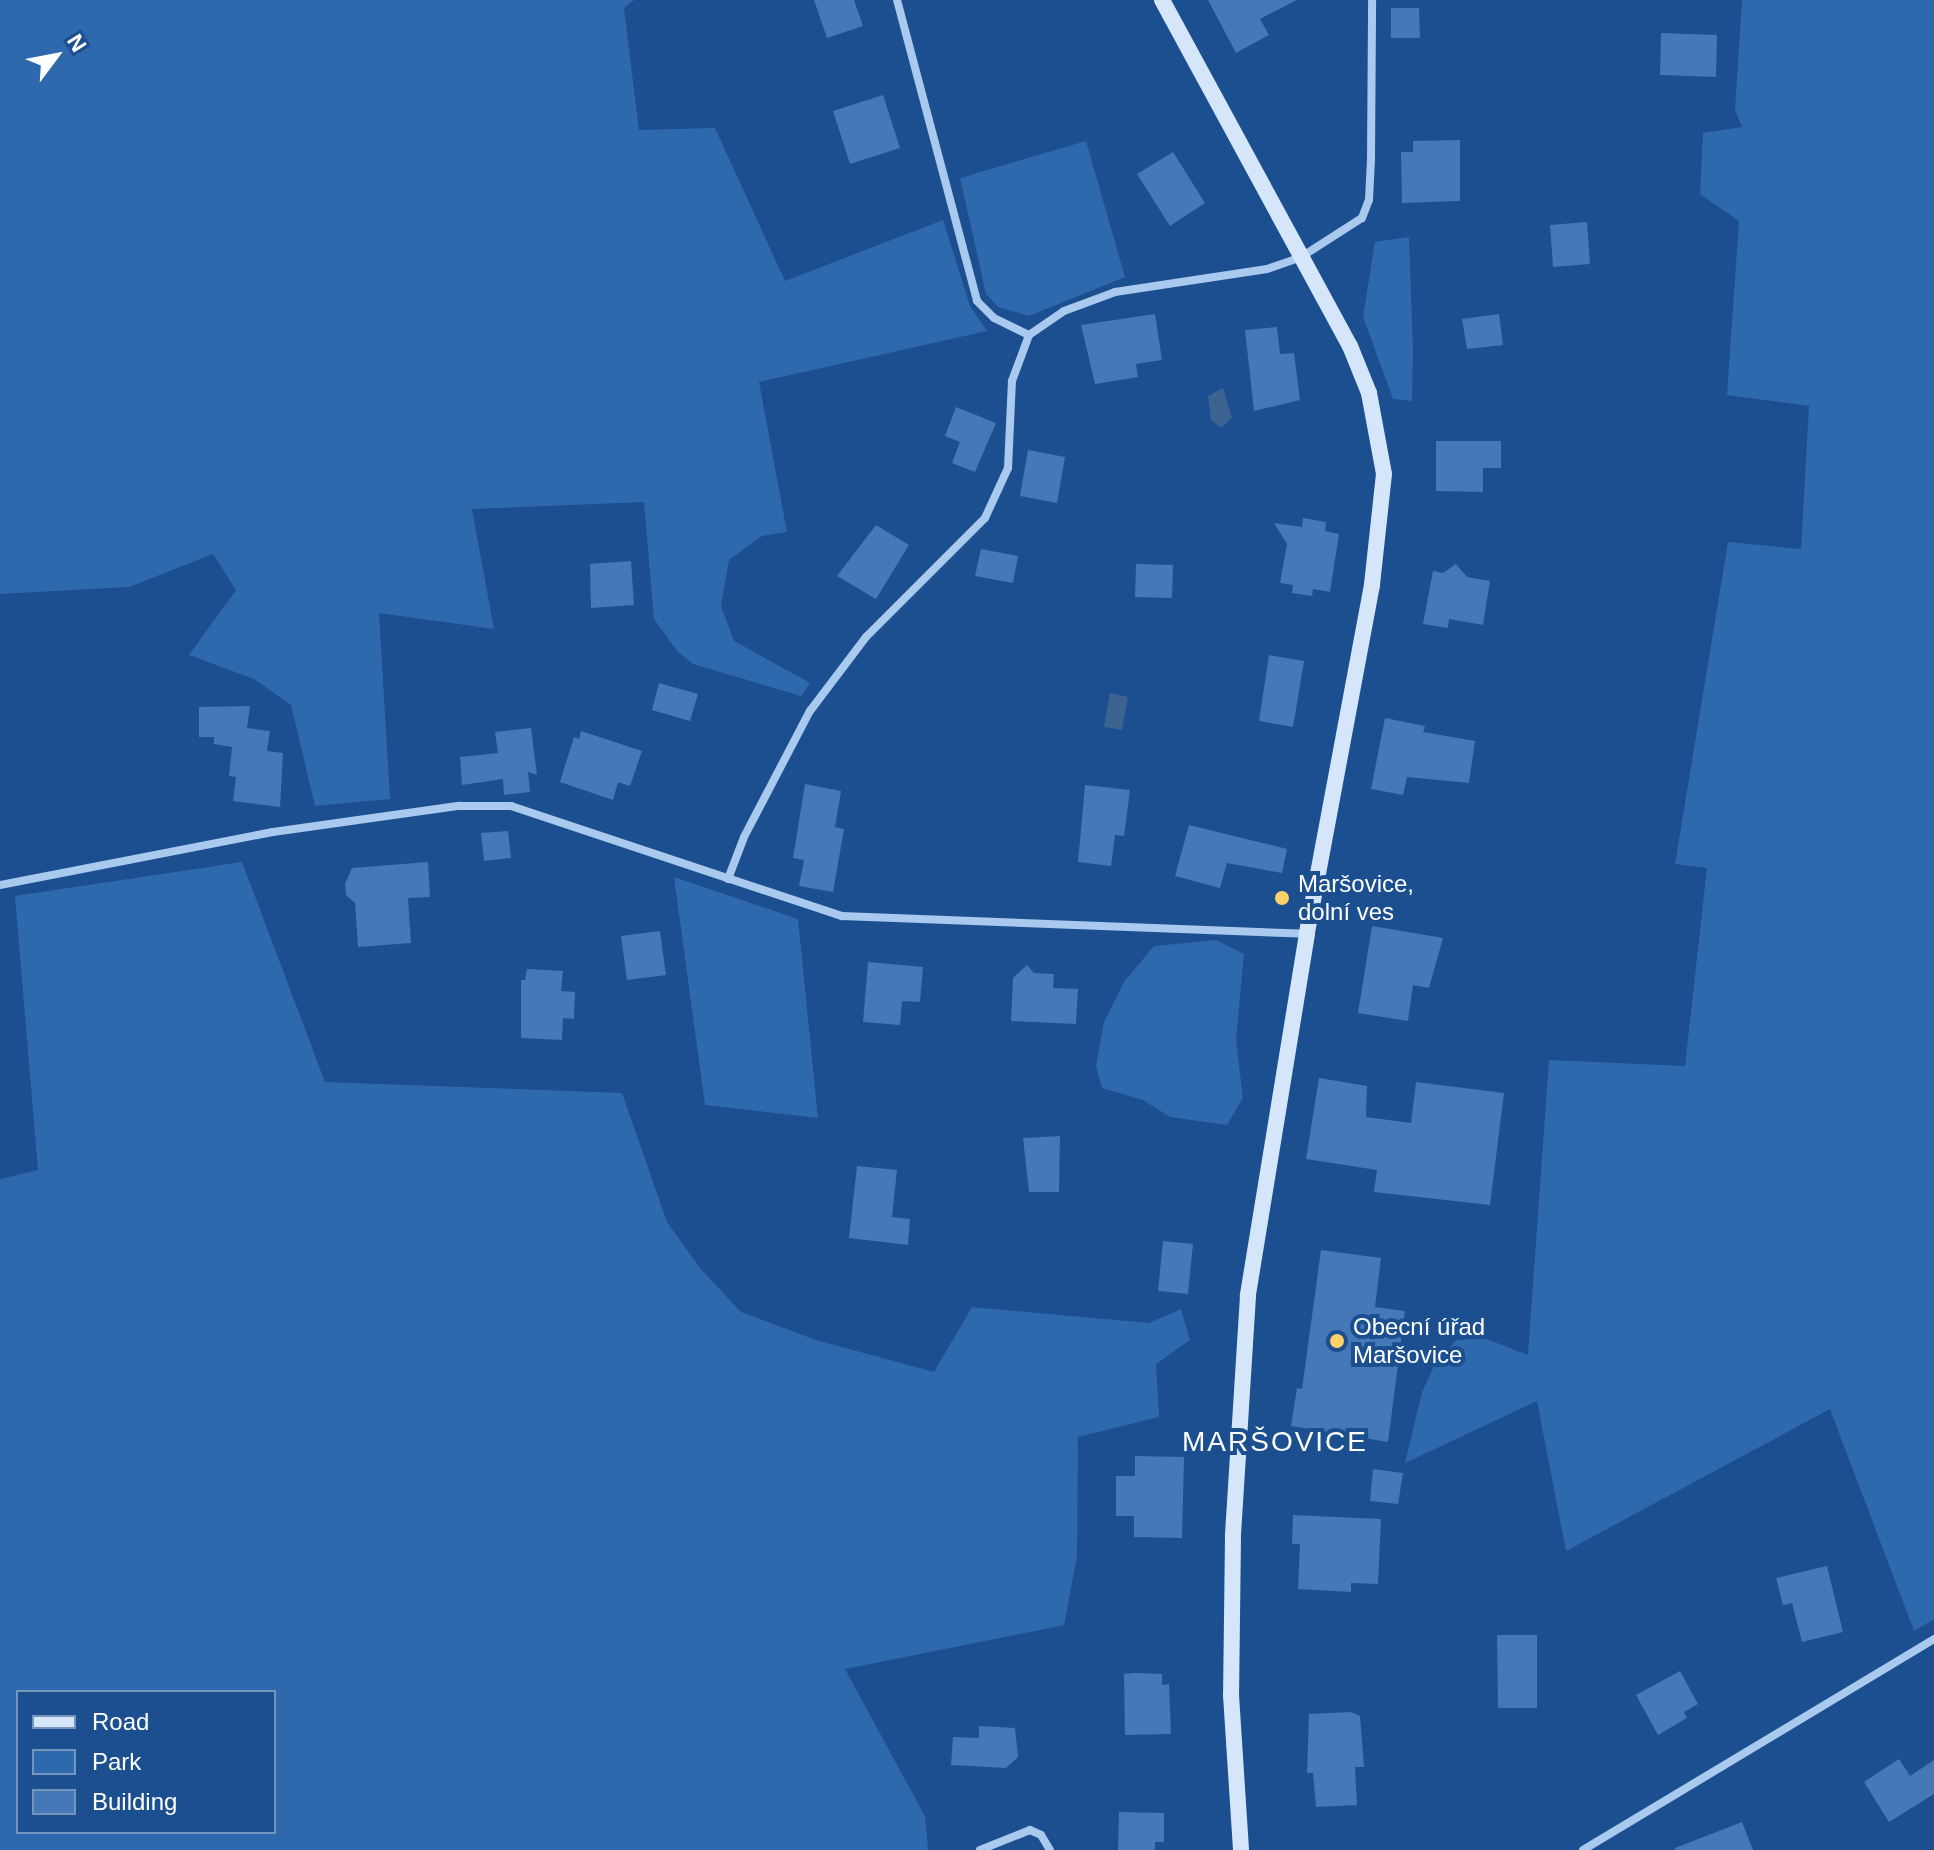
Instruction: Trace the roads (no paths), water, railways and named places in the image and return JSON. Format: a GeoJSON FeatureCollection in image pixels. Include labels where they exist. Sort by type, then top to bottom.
{"type":"FeatureCollection","features":[{"type":"Feature","properties":{"kind":"main road"},"geometry":{"type":"LineString","coordinates":[[1162,0],[1301,257],[1369,393],[1384,474],[1372,585],[1307,934],[1248,1296],[1233,1536],[1231,1695],[1241,1850]]}},
{"type":"Feature","properties":{"kind":"street"},"geometry":{"type":"LineString","coordinates":[[897,0],[977,301],[994,318],[1029,335]]}},
{"type":"Feature","properties":{"kind":"street"},"geometry":{"type":"LineString","coordinates":[[728,879],[744,837],[810,711],[866,637],[985,518],[1008,468],[1012,381],[1029,335],[1064,311],[1115,292],[1267,269],[1301,257],[1366,212],[1372,0]]}},
{"type":"Feature","properties":{"kind":"street"},"geometry":{"type":"LineString","coordinates":[[0,885],[273,832],[459,806],[511,806],[842,916],[1307,934]]}},
{"type":"Feature","properties":{"kind":"street"},"geometry":{"type":"LineString","coordinates":[[1583,1850],[1934,1639]]}},
{"type":"Feature","properties":{"kind":"street"},"geometry":{"type":"LineString","coordinates":[[980,1850],[1030,1830],[1041,1835],[1050,1850]]}},
{"type":"Feature","properties":{"kind":"place","name":"Maršovice, dolní ves"},"geometry":{"type":"Point","coordinates":[1282,898]}},
{"type":"Feature","properties":{"kind":"place","name":"Obecní úřad Maršovice"},"geometry":{"type":"Point","coordinates":[1337,1341]}},
{"type":"Feature","properties":{"kind":"district","name":"MARŠOVICE"},"geometry":{"type":"Point","coordinates":[1275,1442]}}]}
